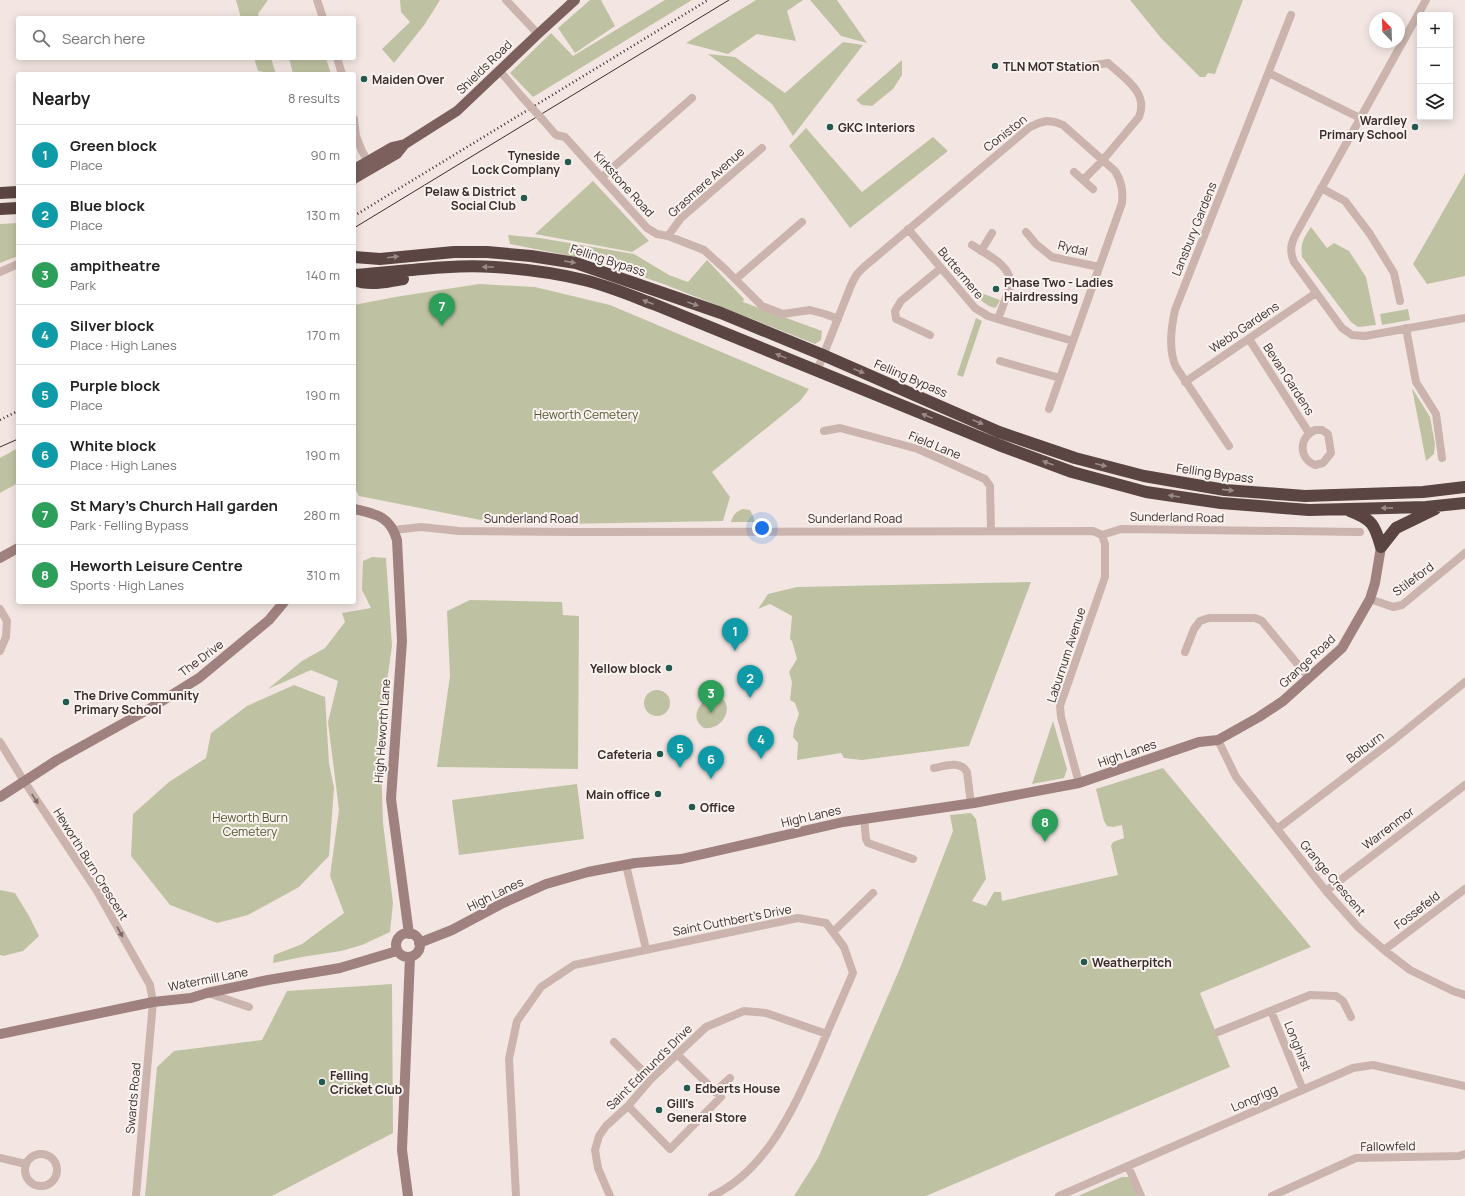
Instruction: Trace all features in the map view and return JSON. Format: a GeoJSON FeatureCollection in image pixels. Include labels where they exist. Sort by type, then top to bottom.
{"type":"FeatureCollection","features":[{"type":"Feature","properties":{"kind":"highway"},"geometry":{"type":"LineString","coordinates":[[0,193],[16,192]]}},
{"type":"Feature","properties":{"kind":"highway"},"geometry":{"type":"LineString","coordinates":[[0,209],[16,208]]}},
{"type":"Feature","properties":{"kind":"highway","name":"Felling Bypass"},"geometry":{"type":"LineString","coordinates":[[356,258],[380,259],[454,252],[487,252],[531,256],[576,263],[721,314],[823,355],[999,432],[1075,458],[1144,476],[1225,490],[1305,496],[1423,492],[1465,487]]}},
{"type":"Feature","properties":{"kind":"highway"},"geometry":{"type":"LineString","coordinates":[[357,275],[436,269],[493,267],[550,273],[584,280],[649,302],[999,445],[1072,472],[1138,490],[1221,503],[1309,510],[1426,507],[1465,503]]}},
{"type":"Feature","properties":{"kind":"highway"},"geometry":{"type":"LineString","coordinates":[[1381,547],[1396,528],[1442,506]]}},
{"type":"Feature","properties":{"kind":"highway"},"geometry":{"type":"LineString","coordinates":[[1345,509],[1363,516],[1374,525],[1381,547]]}},
{"type":"Feature","properties":{"kind":"main road","name":"Shields Road"},"geometry":{"type":"LineString","coordinates":[[369,165],[396,154],[405,144],[457,111],[575,0]]}},
{"type":"Feature","properties":{"kind":"main road"},"geometry":{"type":"LineString","coordinates":[[356,168],[369,165]]}},
{"type":"Feature","properties":{"kind":"main road"},"geometry":{"type":"LineString","coordinates":[[356,177],[369,165]]}},
{"type":"Feature","properties":{"kind":"street"},"geometry":{"type":"LineString","coordinates":[[317,0],[322,16]]}},
{"type":"Feature","properties":{"kind":"street"},"geometry":{"type":"LineString","coordinates":[[506,0],[538,34]]}},
{"type":"Feature","properties":{"kind":"street"},"geometry":{"type":"LineString","coordinates":[[1426,0],[1293,239],[1290,250],[1294,262],[1316,293],[1342,328],[1352,335],[1365,336],[1465,318]]}},
{"type":"Feature","properties":{"kind":"street","name":"Lansbury Gardens"},"geometry":{"type":"LineString","coordinates":[[1229,446],[1176,367],[1171,353],[1172,323],[1175,310],[1291,15]]}},
{"type":"Feature","properties":{"kind":"street"},"geometry":{"type":"LineString","coordinates":[[338,60],[341,72]]}},
{"type":"Feature","properties":{"kind":"street"},"geometry":{"type":"LineString","coordinates":[[1069,69],[1108,63],[1136,89],[1142,103],[1142,109],[1139,117],[1103,160],[1083,180]]}},
{"type":"Feature","properties":{"kind":"street","name":"Kirkstone Road"},"geometry":{"type":"LineString","coordinates":[[499,70],[556,134],[565,137],[647,228],[657,234],[668,236],[704,250],[736,279],[762,306],[783,314],[810,310],[838,319]]}},
{"type":"Feature","properties":{"kind":"street"},"geometry":{"type":"LineString","coordinates":[[1269,73],[1360,118]]}},
{"type":"Feature","properties":{"kind":"street"},"geometry":{"type":"LineString","coordinates":[[602,177],[692,98]]}},
{"type":"Feature","properties":{"kind":"street","name":"Coniston"},"geometry":{"type":"LineString","coordinates":[[817,370],[857,274],[908,229],[1030,127],[1047,121],[1055,122],[1063,125],[1115,171],[1123,186],[1123,194],[1122,203],[1049,409]]}},
{"type":"Feature","properties":{"kind":"street"},"geometry":{"type":"LineString","coordinates":[[356,136],[369,165]]}},
{"type":"Feature","properties":{"kind":"street","name":"Grasmere Avenue"},"geometry":{"type":"LineString","coordinates":[[668,236],[681,218],[762,148]]}},
{"type":"Feature","properties":{"kind":"street"},"geometry":{"type":"LineString","coordinates":[[1074,172],[1093,189]]}},
{"type":"Feature","properties":{"kind":"street"},"geometry":{"type":"LineString","coordinates":[[1321,188],[1345,201],[1370,234],[1394,273],[1400,301]]}},
{"type":"Feature","properties":{"kind":"street"},"geometry":{"type":"LineString","coordinates":[[736,279],[802,222]]}},
{"type":"Feature","properties":{"kind":"street","name":"Buttermere"},"geometry":{"type":"LineString","coordinates":[[908,229],[974,308],[988,316],[1073,341]]}},
{"type":"Feature","properties":{"kind":"street","name":"Rydal"},"geometry":{"type":"LineString","coordinates":[[1026,232],[1036,244],[1052,257],[1099,267]]}},
{"type":"Feature","properties":{"kind":"street"},"geometry":{"type":"LineString","coordinates":[[981,251],[992,233]]}},
{"type":"Feature","properties":{"kind":"street"},"geometry":{"type":"LineString","coordinates":[[972,245],[1005,267],[1011,278],[1011,284],[998,319]]}},
{"type":"Feature","properties":{"kind":"street"},"geometry":{"type":"LineString","coordinates":[[0,272],[16,265]]}},
{"type":"Feature","properties":{"kind":"street"},"geometry":{"type":"LineString","coordinates":[[930,336],[896,318],[895,311],[901,301],[941,268]]}},
{"type":"Feature","properties":{"kind":"street","name":"Webb Gardens"},"geometry":{"type":"LineString","coordinates":[[1185,382],[1316,293]]}},
{"type":"Feature","properties":{"kind":"street"},"geometry":{"type":"LineString","coordinates":[[1406,328],[1416,382],[1436,414],[1442,458]]}},
{"type":"Feature","properties":{"kind":"street","name":"Bevan Gardens"},"geometry":{"type":"LineString","coordinates":[[1249,339],[1309,433]]}},
{"type":"Feature","properties":{"kind":"street"},"geometry":{"type":"LineString","coordinates":[[1000,362],[1060,378]]}},
{"type":"Feature","properties":{"kind":"street","name":"Field Lane"},"geometry":{"type":"LineString","coordinates":[[824,431],[840,428],[918,449],[985,479],[990,486],[991,530]]}},
{"type":"Feature","properties":{"kind":"street","name":"Bevan Gardens"},"geometry":{"type":"LineString","coordinates":[[1316,430],[1322,430],[1328,434],[1331,453],[1323,463],[1319,465],[1311,464],[1303,454],[1302,450],[1305,439],[1309,433],[1316,430]]}},
{"type":"Feature","properties":{"kind":"street"},"geometry":{"type":"LineString","coordinates":[[356,510],[382,517],[394,530]]}},
{"type":"Feature","properties":{"kind":"street","name":"Sunderland Road"},"geometry":{"type":"LineString","coordinates":[[394,530],[421,527],[459,531],[576,532],[991,530],[1094,531],[1102,535],[1121,529],[1360,532]]}},
{"type":"Feature","properties":{"kind":"street","name":"High Heworth Lane"},"geometry":{"type":"LineString","coordinates":[[394,530],[398,540],[402,641],[391,799],[409,934]]}},
{"type":"Feature","properties":{"kind":"street","name":"Laburnum Avenue"},"geometry":{"type":"LineString","coordinates":[[1079,783],[1061,717],[1060,706],[1105,577],[1105,544],[1102,535]]}},
{"type":"Feature","properties":{"kind":"street","name":"Grange Road"},"geometry":{"type":"LineString","coordinates":[[1218,740],[1283,701],[1342,648],[1370,599],[1375,583],[1381,547]]}},
{"type":"Feature","properties":{"kind":"street"},"geometry":{"type":"LineString","coordinates":[[0,558],[16,549]]}},
{"type":"Feature","properties":{"kind":"street","name":"Stileford"},"geometry":{"type":"LineString","coordinates":[[1370,599],[1393,607],[1402,605],[1465,553]]}},
{"type":"Feature","properties":{"kind":"street","name":"The Drive"},"geometry":{"type":"LineString","coordinates":[[0,797],[57,760],[149,709],[199,678],[269,620],[282,604]]}},
{"type":"Feature","properties":{"kind":"street"},"geometry":{"type":"LineString","coordinates":[[0,609],[7,621],[6,637],[0,651]]}},
{"type":"Feature","properties":{"kind":"street"},"geometry":{"type":"LineString","coordinates":[[1186,652],[1194,629],[1200,621],[1209,618],[1255,618],[1262,621],[1309,678]]}},
{"type":"Feature","properties":{"kind":"street","name":"Bolburn"},"geometry":{"type":"LineString","coordinates":[[1277,829],[1395,739],[1465,682]]}},
{"type":"Feature","properties":{"kind":"street","name":"High Lanes"},"geometry":{"type":"LineString","coordinates":[[419,943],[452,930],[501,904],[546,884],[588,872],[626,865],[681,859],[806,829],[864,818],[971,804],[1079,783],[1199,742],[1218,740]]}},
{"type":"Feature","properties":{"kind":"street","name":"Grange Crescent"},"geometry":{"type":"LineString","coordinates":[[1218,740],[1236,777],[1326,891],[1358,927],[1410,970],[1454,991],[1465,994]]}},
{"type":"Feature","properties":{"kind":"street","name":"Heworth Burn Crescent"},"geometry":{"type":"LineString","coordinates":[[0,742],[97,891],[150,985],[154,1002]]}},
{"type":"Feature","properties":{"kind":"street"},"geometry":{"type":"LineString","coordinates":[[934,768],[957,764],[965,768],[967,772],[971,804]]}},
{"type":"Feature","properties":{"kind":"street","name":"Warrenmor"},"geometry":{"type":"LineString","coordinates":[[1326,891],[1465,785]]}},
{"type":"Feature","properties":{"kind":"street"},"geometry":{"type":"LineString","coordinates":[[864,818],[866,839],[868,843],[913,859]]}},
{"type":"Feature","properties":{"kind":"street"},"geometry":{"type":"LineString","coordinates":[[626,865],[646,949]]}},
{"type":"Feature","properties":{"kind":"street","name":"Fossefeld"},"geometry":{"type":"LineString","coordinates":[[1384,950],[1465,889]]}},
{"type":"Feature","properties":{"kind":"street"},"geometry":{"type":"LineString","coordinates":[[833,932],[873,893]]}},
{"type":"Feature","properties":{"kind":"street","name":"Saint Cuthbert's Drive"},"geometry":{"type":"LineString","coordinates":[[516,1196],[509,1059],[517,1021],[541,987],[574,965],[798,918],[826,922],[844,947],[853,973],[798,1099],[775,1139],[747,1173],[712,1196]]}},
{"type":"Feature","properties":{"kind":"street"},"geometry":{"type":"LineString","coordinates":[[409,934],[417,938],[419,943],[417,952],[410,957],[403,956],[397,950],[396,943],[403,935],[409,934]]}},
{"type":"Feature","properties":{"kind":"street","name":"Watermill Lane"},"geometry":{"type":"LineString","coordinates":[[0,1034],[154,1002],[191,998],[207,992],[340,968],[397,950]]}},
{"type":"Feature","properties":{"kind":"street"},"geometry":{"type":"LineString","coordinates":[[408,1196],[402,1150],[410,957]]}},
{"type":"Feature","properties":{"kind":"street"},"geometry":{"type":"LineString","coordinates":[[207,992],[249,1007]]}},
{"type":"Feature","properties":{"kind":"street","name":"Longhirst"},"geometry":{"type":"LineString","coordinates":[[1218,1032],[1310,995],[1336,996],[1343,1001],[1350,1017]]}},
{"type":"Feature","properties":{"kind":"street","name":"Swards Road"},"geometry":{"type":"LineString","coordinates":[[136,1196],[154,1002]]}},
{"type":"Feature","properties":{"kind":"street","name":"Saint Edmund's Drive"},"geometry":{"type":"LineString","coordinates":[[610,1196],[598,1168],[595,1150],[599,1136],[606,1126],[628,1106],[651,1079],[706,1027],[744,1011],[766,1013],[827,1034]]}},
{"type":"Feature","properties":{"kind":"street","name":"Longhirst"},"geometry":{"type":"LineString","coordinates":[[1272,1011],[1303,1090]]}},
{"type":"Feature","properties":{"kind":"street"},"geometry":{"type":"LineString","coordinates":[[614,1042],[651,1079]]}},
{"type":"Feature","properties":{"kind":"street"},"geometry":{"type":"LineString","coordinates":[[628,1106],[670,1149],[720,1097],[677,1054]]}},
{"type":"Feature","properties":{"kind":"street","name":"Longrigg"},"geometry":{"type":"LineString","coordinates":[[1059,1196],[1353,1068],[1373,1065],[1465,1086]]}},
{"type":"Feature","properties":{"kind":"street"},"geometry":{"type":"LineString","coordinates":[[715,1092],[730,1078]]}},
{"type":"Feature","properties":{"kind":"street","name":"Fallowfeld"},"geometry":{"type":"LineString","coordinates":[[1272,1196],[1356,1158],[1459,1156],[1465,1154]]}},
{"type":"Feature","properties":{"kind":"street"},"geometry":{"type":"LineString","coordinates":[[0,1158],[26,1164]]}},
{"type":"Feature","properties":{"kind":"street"},"geometry":{"type":"LineString","coordinates":[[1128,1166],[1141,1196]]}},
{"type":"Feature","properties":{"kind":"green space"},"geometry":{"type":"Polygon","coordinates":[[[236,0],[268,0],[258,14],[258,16],[240,16],[236,0]]]}},
{"type":"Feature","properties":{"kind":"green space"},"geometry":{"type":"Polygon","coordinates":[[[400,0],[440,0],[425,24],[394,63],[382,49],[410,22],[401,12],[400,0]]]}},
{"type":"Feature","properties":{"kind":"green space"},"geometry":{"type":"Polygon","coordinates":[[[590,0],[601,0],[615,26],[575,53],[558,28],[590,0]]]}},
{"type":"Feature","properties":{"kind":"green space"},"geometry":{"type":"Polygon","coordinates":[[[665,0],[692,0],[533,97],[510,73],[551,33],[573,56],[665,0]]]}},
{"type":"Feature","properties":{"kind":"green space"},"geometry":{"type":"Polygon","coordinates":[[[756,0],[803,0],[787,11],[796,41],[757,34],[728,54],[686,43],[756,0]]]}},
{"type":"Feature","properties":{"kind":"green space"},"geometry":{"type":"Polygon","coordinates":[[[810,0],[837,0],[867,43],[841,36],[810,0]]]}},
{"type":"Feature","properties":{"kind":"green space"},"geometry":{"type":"Polygon","coordinates":[[[1130,0],[1243,0],[1215,74],[1208,73],[1205,77],[1200,77],[1161,38],[1130,0]]]}},
{"type":"Feature","properties":{"kind":"green space"},"geometry":{"type":"Polygon","coordinates":[[[843,42],[863,45],[793,136],[772,104],[708,54],[735,57],[785,93],[843,42]]]}},
{"type":"Feature","properties":{"kind":"green space"},"geometry":{"type":"Polygon","coordinates":[[[255,60],[272,60],[275,72],[258,71],[255,60]]]}},
{"type":"Feature","properties":{"kind":"green space"},"geometry":{"type":"Polygon","coordinates":[[[290,60],[327,60],[330,72],[292,72],[290,60]]]}},
{"type":"Feature","properties":{"kind":"green space"},"geometry":{"type":"Polygon","coordinates":[[[902,60],[902,75],[893,89],[872,106],[862,105],[856,100],[902,60]]]}},
{"type":"Feature","properties":{"kind":"green space"},"geometry":{"type":"Polygon","coordinates":[[[806,128],[862,192],[933,137],[948,151],[850,228],[789,146],[806,128]]]}},
{"type":"Feature","properties":{"kind":"green space"},"geometry":{"type":"Polygon","coordinates":[[[1465,173],[1465,276],[1427,284],[1413,264],[1465,173]]]}},
{"type":"Feature","properties":{"kind":"green space"},"geometry":{"type":"Polygon","coordinates":[[[593,181],[649,241],[632,252],[535,234],[593,181]]]}},
{"type":"Feature","properties":{"kind":"green space"},"geometry":{"type":"Polygon","coordinates":[[[16,223],[16,257],[0,263],[0,224],[16,223]]]}},
{"type":"Feature","properties":{"kind":"green space"},"geometry":{"type":"Polygon","coordinates":[[[1311,227],[1327,248],[1334,243],[1349,251],[1366,277],[1376,325],[1358,327],[1351,322],[1302,257],[1303,241],[1311,227]]]}},
{"type":"Feature","properties":{"kind":"green space"},"geometry":{"type":"Polygon","coordinates":[[[508,235],[540,238],[634,254],[669,275],[688,282],[707,260],[744,299],[743,302],[822,331],[821,340],[815,344],[666,285],[600,262],[510,244],[508,235]]]}},
{"type":"Feature","properties":{"kind":"green space","name":"Heworth Cemetery"},"geometry":{"type":"Polygon","coordinates":[[[479,284],[535,287],[610,305],[809,389],[800,401],[712,472],[730,497],[723,521],[506,525],[359,496],[356,491],[356,305],[479,284]]]}},
{"type":"Feature","properties":{"kind":"green space"},"geometry":{"type":"Polygon","coordinates":[[[973,290],[1000,300],[997,306],[995,308],[991,307],[985,303],[973,290]]]}},
{"type":"Feature","properties":{"kind":"green space"},"geometry":{"type":"Polygon","coordinates":[[[1408,309],[1410,320],[1382,325],[1380,314],[1408,309]]]}},
{"type":"Feature","properties":{"kind":"green space"},"geometry":{"type":"Polygon","coordinates":[[[976,318],[982,321],[963,377],[957,375],[976,318]]]}},
{"type":"Feature","properties":{"kind":"green space"},"geometry":{"type":"Polygon","coordinates":[[[1412,388],[1430,417],[1435,444],[1434,454],[1426,461],[1412,388]]]}},
{"type":"Feature","properties":{"kind":"green space"},"geometry":{"type":"Polygon","coordinates":[[[16,449],[16,484],[0,493],[0,458],[16,449]]]}},
{"type":"Feature","properties":{"kind":"green space"},"geometry":{"type":"Polygon","coordinates":[[[743,509],[750,510],[755,522],[731,522],[735,514],[743,509]]]}},
{"type":"Feature","properties":{"kind":"green space"},"geometry":{"type":"Polygon","coordinates":[[[372,557],[386,558],[392,646],[380,730],[383,823],[393,903],[390,932],[362,945],[341,951],[273,963],[274,955],[302,944],[344,913],[330,876],[339,810],[328,722],[338,681],[311,670],[268,689],[302,661],[325,648],[345,622],[342,613],[371,608],[362,590],[363,561],[372,557]]]}},
{"type":"Feature","properties":{"kind":"green space"},"geometry":{"type":"Polygon","coordinates":[[[1031,582],[969,746],[862,760],[844,758],[841,753],[797,760],[798,743],[793,737],[794,728],[799,714],[795,703],[790,700],[792,682],[789,672],[797,659],[792,641],[790,639],[792,616],[770,604],[758,609],[768,594],[797,587],[1031,582]]]}},
{"type":"Feature","properties":{"kind":"green space"},"geometry":{"type":"Polygon","coordinates":[[[470,600],[562,602],[563,615],[579,616],[578,769],[437,767],[450,676],[447,611],[470,600]]]}},
{"type":"Feature","properties":{"kind":"green space","name":"Heworth Burn Cemetery"},"geometry":{"type":"Polygon","coordinates":[[[294,685],[325,697],[329,763],[334,788],[329,856],[299,887],[248,915],[217,923],[170,905],[131,856],[133,814],[169,782],[206,758],[211,733],[247,706],[294,685]]]}},
{"type":"Feature","properties":{"kind":"green space"},"geometry":{"type":"Polygon","coordinates":[[[657,690],[666,694],[670,703],[666,712],[657,716],[648,712],[644,703],[648,694],[657,690]]]}},
{"type":"Feature","properties":{"kind":"green space"},"geometry":{"type":"Polygon","coordinates":[[[715,696],[722,698],[725,702],[727,708],[726,714],[718,725],[712,728],[704,728],[699,724],[696,714],[698,709],[705,701],[715,696]]]}},
{"type":"Feature","properties":{"kind":"green space"},"geometry":{"type":"Polygon","coordinates":[[[1053,721],[1067,769],[1064,778],[1032,784],[1053,721]]]}},
{"type":"Feature","properties":{"kind":"green space"},"geometry":{"type":"Polygon","coordinates":[[[1163,768],[1311,947],[1200,993],[1230,1067],[926,1196],[794,1196],[818,1158],[900,968],[953,831],[950,815],[971,813],[976,819],[986,879],[972,901],[986,906],[994,892],[1001,892],[1002,901],[1118,875],[1111,846],[1113,842],[1124,838],[1122,825],[1113,827],[1107,826],[1104,821],[1096,789],[1163,768]]]}},
{"type":"Feature","properties":{"kind":"green space"},"geometry":{"type":"Polygon","coordinates":[[[577,784],[584,839],[459,855],[452,800],[577,784]]]}},
{"type":"Feature","properties":{"kind":"green space"},"geometry":{"type":"Polygon","coordinates":[[[0,890],[15,893],[39,936],[23,951],[3,956],[0,955],[0,890]]]}},
{"type":"Feature","properties":{"kind":"green space"},"geometry":{"type":"Polygon","coordinates":[[[392,984],[393,1133],[272,1196],[145,1196],[157,1067],[174,1051],[262,1040],[287,991],[392,984]]]}},
{"type":"Feature","properties":{"kind":"green space"},"geometry":{"type":"Polygon","coordinates":[[[1122,1177],[1130,1177],[1137,1196],[1078,1196],[1122,1177]]]}},
{"type":"Feature","properties":{"kind":"tram line"},"geometry":{"type":"LineString","coordinates":[[356,227],[729,0]]}},
{"type":"Feature","properties":{"kind":"tram line"},"geometry":{"type":"LineString","coordinates":[[0,447],[16,440]]}},
{"type":"Feature","properties":{"kind":"railway"},"geometry":{"type":"LineString","coordinates":[[356,215],[708,0]]}},
{"type":"Feature","properties":{"kind":"railway"},"geometry":{"type":"LineString","coordinates":[[0,420],[16,412]]}},
{"type":"Feature","properties":{"kind":"place","name":"TLN MOT Station"},"geometry":{"type":"Point","coordinates":[995,66]}},
{"type":"Feature","properties":{"kind":"place","name":"Maiden Over"},"geometry":{"type":"Point","coordinates":[364,79]}},
{"type":"Feature","properties":{"kind":"place","name":"GKC Interiors"},"geometry":{"type":"Point","coordinates":[830,127]}},
{"type":"Feature","properties":{"kind":"place","name":"Wardley Primary School"},"geometry":{"type":"Point","coordinates":[1415,127]}},
{"type":"Feature","properties":{"kind":"place","name":"Tyneside Lock Complany"},"geometry":{"type":"Point","coordinates":[568,162]}},
{"type":"Feature","properties":{"kind":"place","name":"Pelaw & District Social Club"},"geometry":{"type":"Point","coordinates":[524,198]}},
{"type":"Feature","properties":{"kind":"place","name":"Phase Two - Ladies Hairdressing"},"geometry":{"type":"Point","coordinates":[996,289]}},
{"type":"Feature","properties":{"kind":"place","name":"St Mary's Church Hall garden"},"geometry":{"type":"Point","coordinates":[442,326]}},
{"type":"Feature","properties":{"kind":"place","name":"Green block"},"geometry":{"type":"Point","coordinates":[735,651]}},
{"type":"Feature","properties":{"kind":"place","name":"Yellow block"},"geometry":{"type":"Point","coordinates":[669,668]}},
{"type":"Feature","properties":{"kind":"place","name":"Blue block"},"geometry":{"type":"Point","coordinates":[750,698]}},
{"type":"Feature","properties":{"kind":"place","name":"The Drive Community Primary School"},"geometry":{"type":"Point","coordinates":[66,702]}},
{"type":"Feature","properties":{"kind":"place","name":"ampitheatre"},"geometry":{"type":"Point","coordinates":[711,713]}},
{"type":"Feature","properties":{"kind":"place","name":"Cafeteria"},"geometry":{"type":"Point","coordinates":[660,754]}},
{"type":"Feature","properties":{"kind":"place","name":"Silver block"},"geometry":{"type":"Point","coordinates":[761,759]}},
{"type":"Feature","properties":{"kind":"place","name":"Purple block"},"geometry":{"type":"Point","coordinates":[680,768]}},
{"type":"Feature","properties":{"kind":"place","name":"White block"},"geometry":{"type":"Point","coordinates":[711,779]}},
{"type":"Feature","properties":{"kind":"place","name":"Main office"},"geometry":{"type":"Point","coordinates":[658,794]}},
{"type":"Feature","properties":{"kind":"place","name":"Office"},"geometry":{"type":"Point","coordinates":[692,807]}},
{"type":"Feature","properties":{"kind":"place","name":"Heworth Leisure Centre"},"geometry":{"type":"Point","coordinates":[1045,842]}},
{"type":"Feature","properties":{"kind":"place","name":"Weatherpitch"},"geometry":{"type":"Point","coordinates":[1084,962]}},
{"type":"Feature","properties":{"kind":"place","name":"Felling Cricket Club"},"geometry":{"type":"Point","coordinates":[322,1082]}},
{"type":"Feature","properties":{"kind":"place","name":"Edberts House"},"geometry":{"type":"Point","coordinates":[687,1088]}},
{"type":"Feature","properties":{"kind":"place","name":"Gill's General Store"},"geometry":{"type":"Point","coordinates":[659,1110]}}]}
